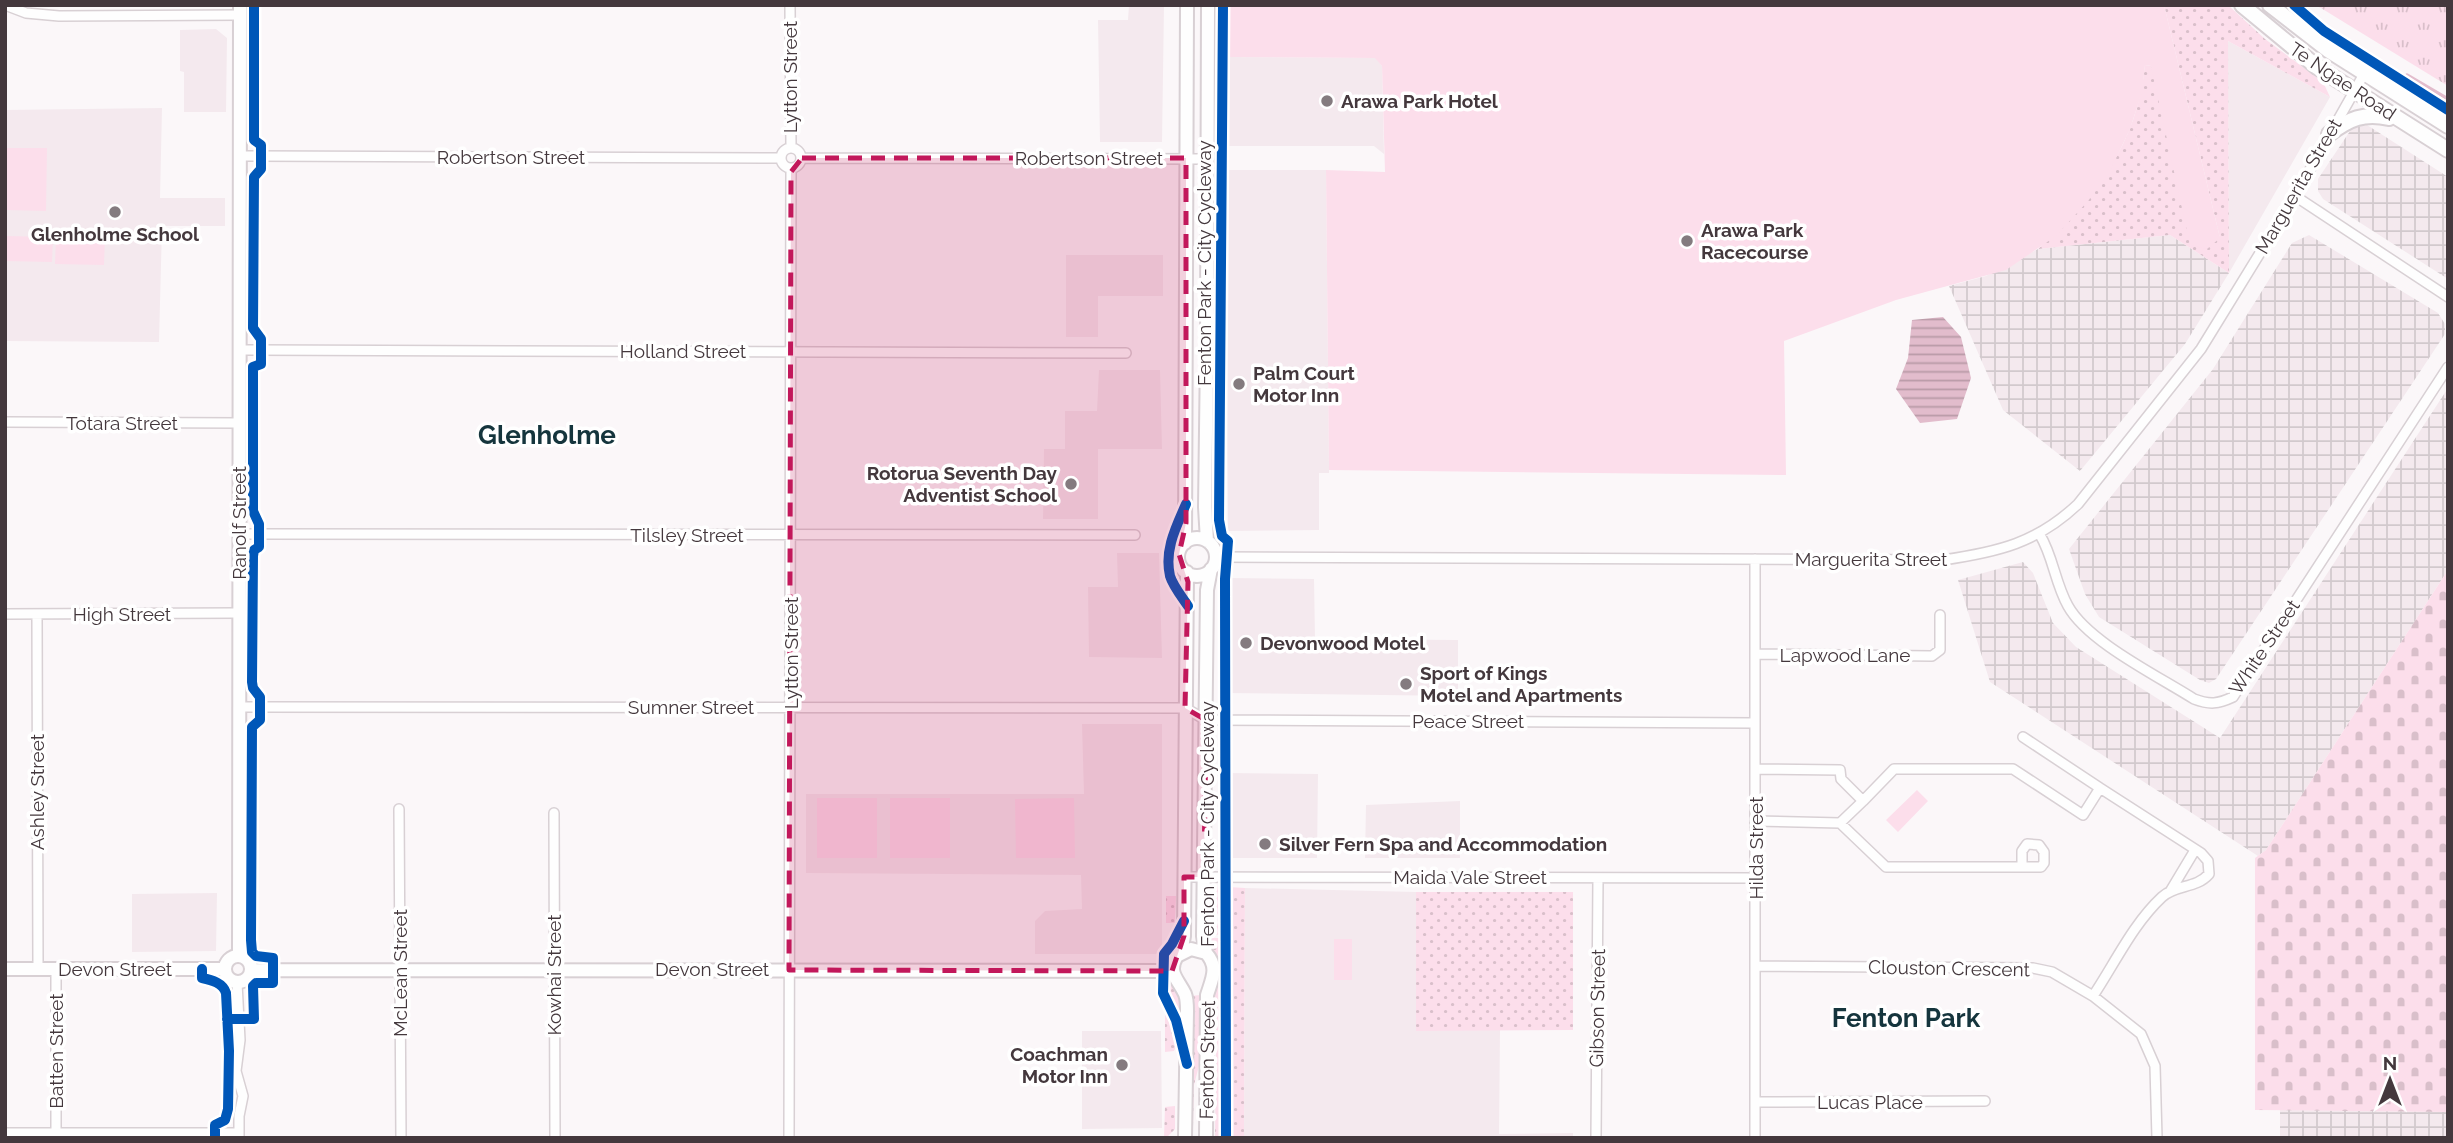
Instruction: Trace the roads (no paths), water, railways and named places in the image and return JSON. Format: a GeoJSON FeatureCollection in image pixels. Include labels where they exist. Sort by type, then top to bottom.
{"type":"FeatureCollection","features":[{"type":"Feature","properties":{"kind":"main road"},"geometry":{"type":"LineString","coordinates":[[1185,542],[1198,538],[1207,541],[1214,548],[1214,563],[1207,590],[1203,936],[1206,953],[1214,966],[1211,982],[1194,991],[1180,986],[1172,971],[1174,961],[1181,953],[1184,936],[1186,572],[1179,561],[1179,554],[1185,542],[1187,5]]}},
{"type":"Feature","properties":{"kind":"main road"},"geometry":{"type":"LineString","coordinates":[[1207,541],[1208,5]]}},
{"type":"Feature","properties":{"kind":"main road","name":"Te Ngae Road"},"geometry":{"type":"LineString","coordinates":[[2242,5],[2317,67],[2448,150]]}},
{"type":"Feature","properties":{"kind":"main road","name":"Te Ngae Road"},"geometry":{"type":"LineString","coordinates":[[2270,5],[2298,29],[2364,74],[2448,126]]}},
{"type":"Feature","properties":{"kind":"main road","name":"Ranolf Street"},"geometry":{"type":"LineString","coordinates":[[239,956],[241,10]]}},
{"type":"Feature","properties":{"kind":"main road"},"geometry":{"type":"LineString","coordinates":[[2329,134],[2346,121],[2359,116],[2375,115],[2401,121]]}},
{"type":"Feature","properties":{"kind":"main road"},"geometry":{"type":"LineString","coordinates":[[1186,353],[1207,353]]}},
{"type":"Feature","properties":{"kind":"main road"},"geometry":{"type":"LineString","coordinates":[[1186,572],[1199,575],[1214,563]]}},
{"type":"Feature","properties":{"kind":"main road"},"geometry":{"type":"LineString","coordinates":[[1181,953],[1196,949],[1206,953]]}},
{"type":"Feature","properties":{"kind":"main road"},"geometry":{"type":"LineString","coordinates":[[239,956],[248,960],[251,970],[246,980],[237,983],[230,980],[224,969],[230,958],[239,956]]}},
{"type":"Feature","properties":{"kind":"main road","name":"Devon Street"},"geometry":{"type":"LineString","coordinates":[[5,969],[224,969]]}},
{"type":"Feature","properties":{"kind":"main road","name":"Devon Street"},"geometry":{"type":"LineString","coordinates":[[251,970],[1172,971]]}},
{"type":"Feature","properties":{"kind":"main road","name":"Fenton Street"},"geometry":{"type":"LineString","coordinates":[[1206,1138],[1207,995],[1211,982]]}},
{"type":"Feature","properties":{"kind":"main road","name":"Fenton Street"},"geometry":{"type":"LineString","coordinates":[[1180,986],[1186,995],[1187,1011],[1185,1138]]}},
{"type":"Feature","properties":{"kind":"street"},"geometry":{"type":"LineString","coordinates":[[5,5],[26,13],[58,16],[241,10]]}},
{"type":"Feature","properties":{"kind":"street","name":"Lytton Street"},"geometry":{"type":"LineString","coordinates":[[790,5],[791,148]]}},
{"type":"Feature","properties":{"kind":"street","name":"Marguerita Street"},"geometry":{"type":"LineString","coordinates":[[1214,563],[1943,560],[1972,556],[2040,535],[2078,505],[2202,349],[2295,196],[2364,74]]}},
{"type":"Feature","properties":{"kind":"street"},"geometry":{"type":"LineString","coordinates":[[791,148],[800,152],[802,158],[800,164],[791,168],[783,164],[781,158],[783,152],[791,148]]}},
{"type":"Feature","properties":{"kind":"street","name":"Robertson Street"},"geometry":{"type":"LineString","coordinates":[[240,156],[781,158]]}},
{"type":"Feature","properties":{"kind":"street","name":"Robertson Street"},"geometry":{"type":"LineString","coordinates":[[802,158],[1208,159]]}},
{"type":"Feature","properties":{"kind":"street","name":"Lytton Street"},"geometry":{"type":"LineString","coordinates":[[789,1138],[791,168]]}},
{"type":"Feature","properties":{"kind":"street"},"geometry":{"type":"LineString","coordinates":[[2295,196],[2448,297]]}},
{"type":"Feature","properties":{"kind":"street","name":"Holland Street"},"geometry":{"type":"LineString","coordinates":[[240,350],[1126,352]]}},
{"type":"Feature","properties":{"kind":"street","name":"White Street"},"geometry":{"type":"LineString","coordinates":[[2040,535],[2059,589],[2083,626],[2098,639],[2194,699],[2208,704],[2221,703],[2233,697],[2448,367]]}},
{"type":"Feature","properties":{"kind":"street","name":"Totara Street"},"geometry":{"type":"LineString","coordinates":[[5,422],[240,423]]}},
{"type":"Feature","properties":{"kind":"street","name":"Tilsley Street"},"geometry":{"type":"LineString","coordinates":[[239,534],[1135,535]]}},
{"type":"Feature","properties":{"kind":"street","name":"Hilda Street"},"geometry":{"type":"LineString","coordinates":[[1755,559],[1755,1138]]}},
{"type":"Feature","properties":{"kind":"street","name":"High Street"},"geometry":{"type":"LineString","coordinates":[[5,614],[239,613]]}},
{"type":"Feature","properties":{"kind":"street","name":"Ashley Street"},"geometry":{"type":"LineString","coordinates":[[37,614],[37,969]]}},
{"type":"Feature","properties":{"kind":"street","name":"Lapwood Lane"},"geometry":{"type":"LineString","coordinates":[[1755,654],[1932,656],[1941,646],[1940,615]]}},
{"type":"Feature","properties":{"kind":"street","name":"Sumner Street"},"geometry":{"type":"LineString","coordinates":[[239,707],[1185,708]]}},
{"type":"Feature","properties":{"kind":"street","name":"Peace Street"},"geometry":{"type":"LineString","coordinates":[[1185,708],[1206,720],[1755,723]]}},
{"type":"Feature","properties":{"kind":"street"},"geometry":{"type":"LineString","coordinates":[[2023,737],[2208,861],[2209,874],[2199,883],[2171,890]]}},
{"type":"Feature","properties":{"kind":"street"},"geometry":{"type":"LineString","coordinates":[[1755,769],[1840,770],[1841,779],[1863,801]]}},
{"type":"Feature","properties":{"kind":"street"},"geometry":{"type":"LineString","coordinates":[[1840,823],[1894,769],[2014,769],[2083,815],[2101,788]]}},
{"type":"Feature","properties":{"kind":"street","name":"McLean Street"},"geometry":{"type":"LineString","coordinates":[[399,809],[401,1138]]}},
{"type":"Feature","properties":{"kind":"street","name":"Kowhai Street"},"geometry":{"type":"LineString","coordinates":[[554,813],[555,1138]]}},
{"type":"Feature","properties":{"kind":"street"},"geometry":{"type":"LineString","coordinates":[[1756,821],[1840,823],[1886,867],[2022,867]]}},
{"type":"Feature","properties":{"kind":"street"},"geometry":{"type":"LineString","coordinates":[[2094,996],[2145,913],[2171,890],[2195,850]]}},
{"type":"Feature","properties":{"kind":"street","name":"Maida Vale Street"},"geometry":{"type":"LineString","coordinates":[[1184,877],[1756,877]]}},
{"type":"Feature","properties":{"kind":"street","name":"Gibson Street"},"geometry":{"type":"LineString","coordinates":[[1596,1138],[1598,877]]}},
{"type":"Feature","properties":{"kind":"street","name":"Clouston Crescent"},"geometry":{"type":"LineString","coordinates":[[1756,966],[2033,968],[2052,972],[2094,996],[2141,1034],[2148,1045],[2155,1066],[2157,1138]]}},
{"type":"Feature","properties":{"kind":"street","name":"Batten Street"},"geometry":{"type":"LineString","coordinates":[[56,970],[56,1133]]}},
{"type":"Feature","properties":{"kind":"street"},"geometry":{"type":"LineString","coordinates":[[5,1133],[239,1135],[243,1096],[236,1071],[240,1046],[237,983]]}},
{"type":"Feature","properties":{"kind":"street","name":"Lucas Place"},"geometry":{"type":"LineString","coordinates":[[1755,1102],[1985,1101]]}},
{"type":"Feature","properties":{"kind":"waterway"},"geometry":{"type":"LineString","coordinates":[[2407,75],[2448,99]]}},
{"type":"Feature","properties":{"kind":"place","name":"Arawa Park Hotel"},"geometry":{"type":"Point","coordinates":[1327,101]}},
{"type":"Feature","properties":{"kind":"place","name":"Glenholme School"},"geometry":{"type":"Point","coordinates":[115,212]}},
{"type":"Feature","properties":{"kind":"place","name":"Arawa Park Racecourse"},"geometry":{"type":"Point","coordinates":[1687,241]}},
{"type":"Feature","properties":{"kind":"place","name":"Palm Court Motor Inn"},"geometry":{"type":"Point","coordinates":[1239,384]}},
{"type":"Feature","properties":{"kind":"place","name":"Rotorua Seventh Day Adventist School"},"geometry":{"type":"Point","coordinates":[1071,484]}},
{"type":"Feature","properties":{"kind":"place","name":"Devonwood Motel"},"geometry":{"type":"Point","coordinates":[1246,643]}},
{"type":"Feature","properties":{"kind":"place","name":"Sport of Kings Motel and Apartments"},"geometry":{"type":"Point","coordinates":[1406,684]}},
{"type":"Feature","properties":{"kind":"place","name":"Silver Fern Spa and Accommodation"},"geometry":{"type":"Point","coordinates":[1265,844]}},
{"type":"Feature","properties":{"kind":"place","name":"Coachman Motor Inn"},"geometry":{"type":"Point","coordinates":[1122,1065]}},
{"type":"Feature","properties":{"kind":"district","name":"Glenholme"},"geometry":{"type":"Point","coordinates":[547,435]}},
{"type":"Feature","properties":{"kind":"district","name":"Fenton Park"},"geometry":{"type":"Point","coordinates":[1906,1018]}}]}
